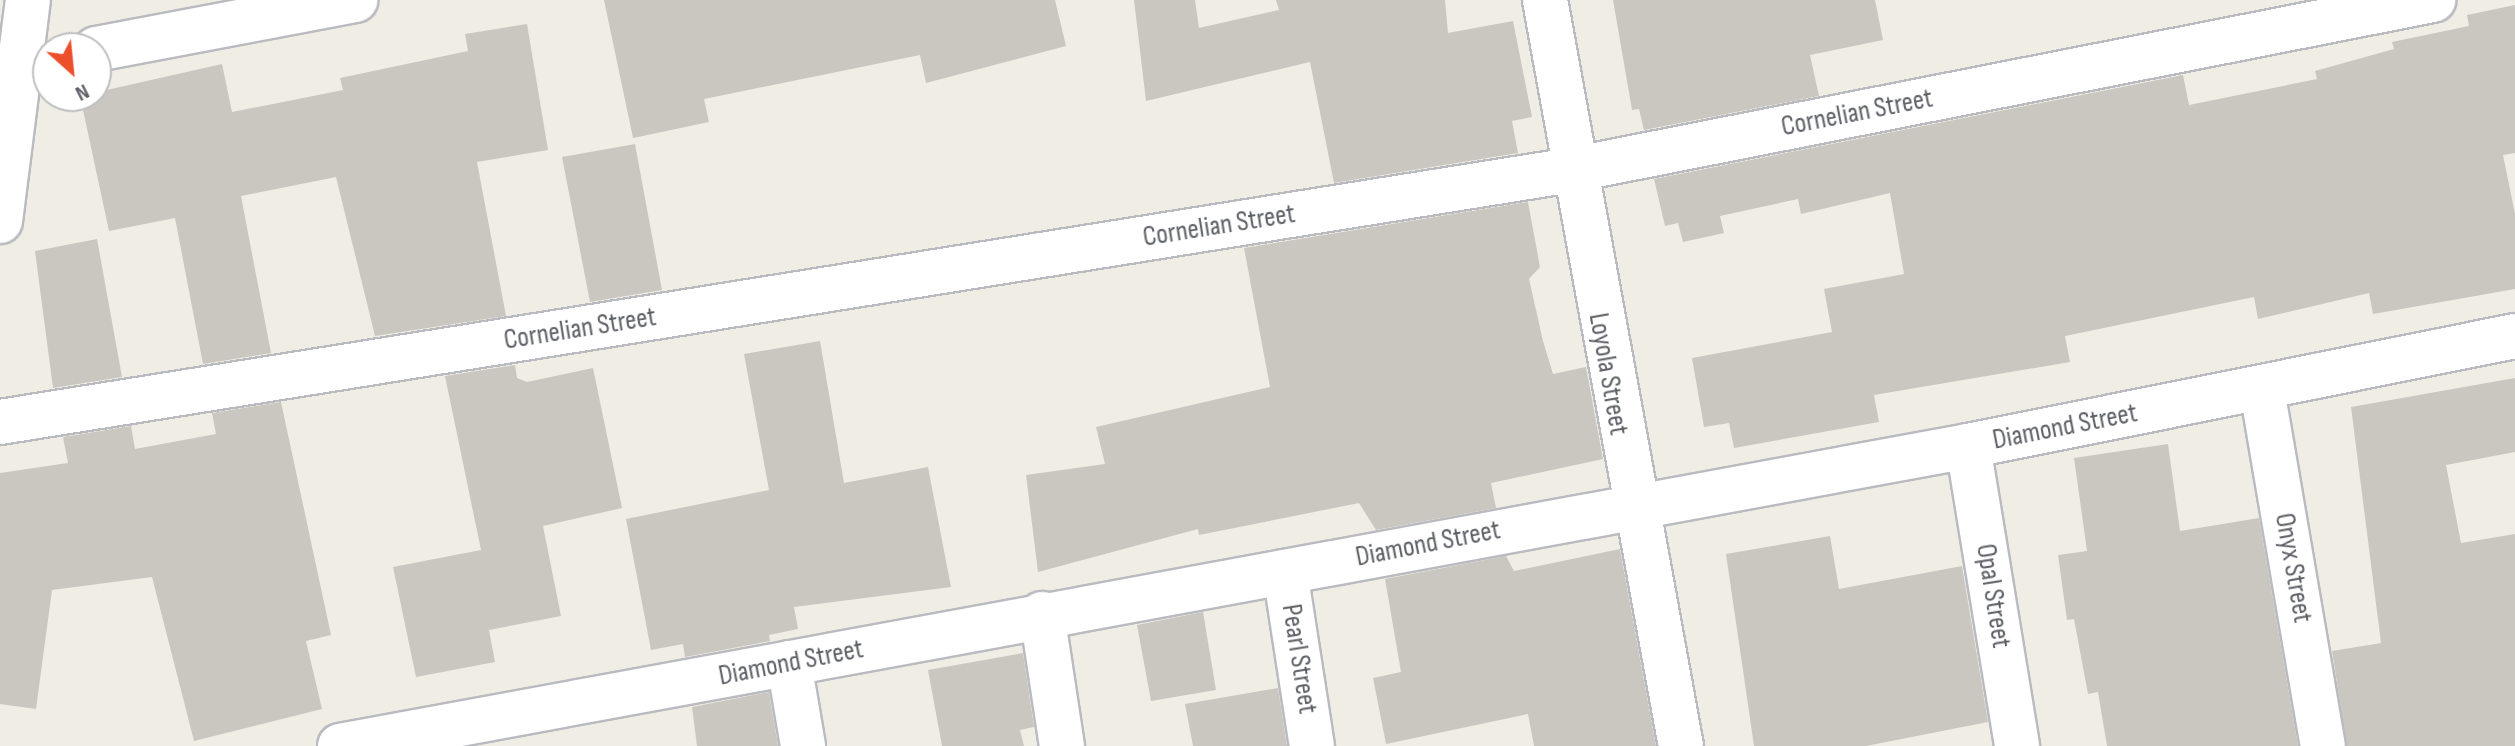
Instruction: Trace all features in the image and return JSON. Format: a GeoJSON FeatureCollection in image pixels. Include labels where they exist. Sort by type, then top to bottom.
{"type":"FeatureCollection","features":[{"type":"Feature","properties":{"kind":"street"},"geometry":{"type":"LineString","coordinates":[[28,0],[32,34]]}},
{"type":"Feature","properties":{"kind":"street"},"geometry":{"type":"LineString","coordinates":[[112,46],[355,0]]}},
{"type":"Feature","properties":{"kind":"street","name":"Loyola Street"},"geometry":{"type":"LineString","coordinates":[[1545,0],[1571,170],[1632,505],[1681,746]]}},
{"type":"Feature","properties":{"kind":"street","name":"Cornelian Street"},"geometry":{"type":"LineString","coordinates":[[0,422],[1571,170],[2433,0]]}},
{"type":"Feature","properties":{"kind":"street"},"geometry":{"type":"LineString","coordinates":[[0,221],[32,74]]}},
{"type":"Feature","properties":{"kind":"street","name":"Diamond Street"},"geometry":{"type":"LineString","coordinates":[[340,746],[547,728],[789,663],[1632,505],[1968,446],[2262,390],[2515,336]]}},
{"type":"Feature","properties":{"kind":"street","name":"Onyx Street"},"geometry":{"type":"LineString","coordinates":[[2262,390],[2323,746]]}},
{"type":"Feature","properties":{"kind":"street","name":"Opal Street"},"geometry":{"type":"LineString","coordinates":[[1968,446],[2017,746]]}},
{"type":"Feature","properties":{"kind":"street","name":"Pearl Street"},"geometry":{"type":"LineString","coordinates":[[1285,572],[1312,746]]}},
{"type":"Feature","properties":{"kind":"street"},"geometry":{"type":"LineString","coordinates":[[1042,614],[1062,746]]}},
{"type":"Feature","properties":{"kind":"street"},"geometry":{"type":"LineString","coordinates":[[789,663],[803,746]]}},
{"type":"Feature","properties":{"kind":"building"},"geometry":{"type":"Polygon","coordinates":[[[604,0],[1055,0],[1066,46],[926,83],[920,55],[704,99],[709,122],[633,138],[604,0]]]}},
{"type":"Feature","properties":{"kind":"building"},"geometry":{"type":"Polygon","coordinates":[[[1134,0],[1195,0],[1199,28],[1279,10],[1276,0],[1445,0],[1448,33],[1513,21],[1532,117],[1512,121],[1518,153],[1334,183],[1310,62],[1146,101],[1134,0]]]}},
{"type":"Feature","properties":{"kind":"building"},"geometry":{"type":"Polygon","coordinates":[[[1613,0],[1875,0],[1883,40],[1810,55],[1819,96],[1644,130],[1639,109],[1632,110],[1613,0]]]}},
{"type":"Feature","properties":{"kind":"building"},"geometry":{"type":"Polygon","coordinates":[[[2515,5],[2515,153],[2503,155],[2515,214],[2515,289],[2373,314],[2369,293],[2258,319],[2254,297],[2065,336],[2070,362],[1874,395],[1879,422],[1734,448],[1729,423],[1704,427],[1692,358],[1832,332],[1824,289],[1904,274],[1890,193],[1801,214],[1798,199],[1720,216],[1724,233],[1683,242],[1678,223],[1665,226],[1654,179],[2183,75],[2189,105],[2317,79],[2315,71],[2394,49],[2392,42],[2469,26],[2467,15],[2515,5]]]}},
{"type":"Feature","properties":{"kind":"building"},"geometry":{"type":"Polygon","coordinates":[[[527,24],[548,150],[477,162],[506,316],[375,336],[336,177],[241,196],[271,353],[203,364],[175,218],[109,231],[83,112],[112,112],[112,89],[222,64],[232,112],[343,90],[340,78],[468,51],[465,34],[527,24]]]}},
{"type":"Feature","properties":{"kind":"building"},"geometry":{"type":"Polygon","coordinates":[[[635,144],[662,290],[590,302],[562,157],[635,144]]]}},
{"type":"Feature","properties":{"kind":"building"},"geometry":{"type":"Polygon","coordinates":[[[1528,202],[1540,267],[1529,279],[1543,341],[1553,374],[1586,367],[1603,459],[1491,483],[1496,508],[1376,530],[1359,503],[1199,535],[1198,529],[1038,572],[1026,475],[1105,464],[1096,427],[1270,387],[1244,248],[1528,202]]]}},
{"type":"Feature","properties":{"kind":"building"},"geometry":{"type":"Polygon","coordinates":[[[97,239],[122,377],[53,388],[35,251],[97,239]]]}},
{"type":"Feature","properties":{"kind":"building"},"geometry":{"type":"Polygon","coordinates":[[[820,341],[844,483],[928,467],[951,587],[794,607],[798,629],[769,635],[770,641],[685,657],[683,644],[651,650],[626,519],[769,490],[744,354],[820,341]]]}},
{"type":"Feature","properties":{"kind":"building"},"geometry":{"type":"Polygon","coordinates":[[[515,365],[517,378],[527,382],[593,368],[622,508],[543,526],[561,616],[489,630],[495,662],[416,677],[393,567],[481,550],[445,376],[515,365]]]}},
{"type":"Feature","properties":{"kind":"building"},"geometry":{"type":"Polygon","coordinates":[[[2515,378],[2515,452],[2446,465],[2461,543],[2515,534],[2515,746],[2347,746],[2332,651],[2381,643],[2351,407],[2515,378]]]}},
{"type":"Feature","properties":{"kind":"building"},"geometry":{"type":"Polygon","coordinates":[[[281,402],[331,635],[306,641],[322,709],[194,741],[152,577],[52,590],[36,709],[0,704],[0,473],[68,463],[63,437],[131,426],[135,449],[216,434],[212,413],[281,402]]]}},
{"type":"Feature","properties":{"kind":"building"},"geometry":{"type":"Polygon","coordinates":[[[2168,444],[2180,531],[2259,518],[2298,746],[2107,746],[2098,692],[2088,694],[2074,619],[2067,620],[2058,555],[2087,551],[2074,458],[2168,444]]]}},
{"type":"Feature","properties":{"kind":"building"},"geometry":{"type":"Polygon","coordinates":[[[1830,536],[1839,589],[1962,566],[1988,722],[1866,746],[1754,746],[1726,554],[1830,536]]]}},
{"type":"Feature","properties":{"kind":"building"},"geometry":{"type":"Polygon","coordinates":[[[1620,549],[1656,746],[1534,746],[1528,714],[1386,744],[1373,678],[1401,672],[1385,579],[1506,556],[1514,571],[1620,549]]]}},
{"type":"Feature","properties":{"kind":"building"},"geometry":{"type":"Polygon","coordinates":[[[1203,612],[1216,690],[1151,701],[1137,625],[1203,612]]]}},
{"type":"Feature","properties":{"kind":"building"},"geometry":{"type":"Polygon","coordinates":[[[1023,653],[1034,727],[1020,730],[1024,746],[942,746],[928,670],[1023,653]]]}},
{"type":"Feature","properties":{"kind":"building"},"geometry":{"type":"Polygon","coordinates":[[[1278,688],[1287,746],[1193,746],[1185,704],[1278,688]]]}},
{"type":"Feature","properties":{"kind":"building"},"geometry":{"type":"Polygon","coordinates":[[[769,692],[778,746],[697,746],[692,707],[769,692]]]}}]}
